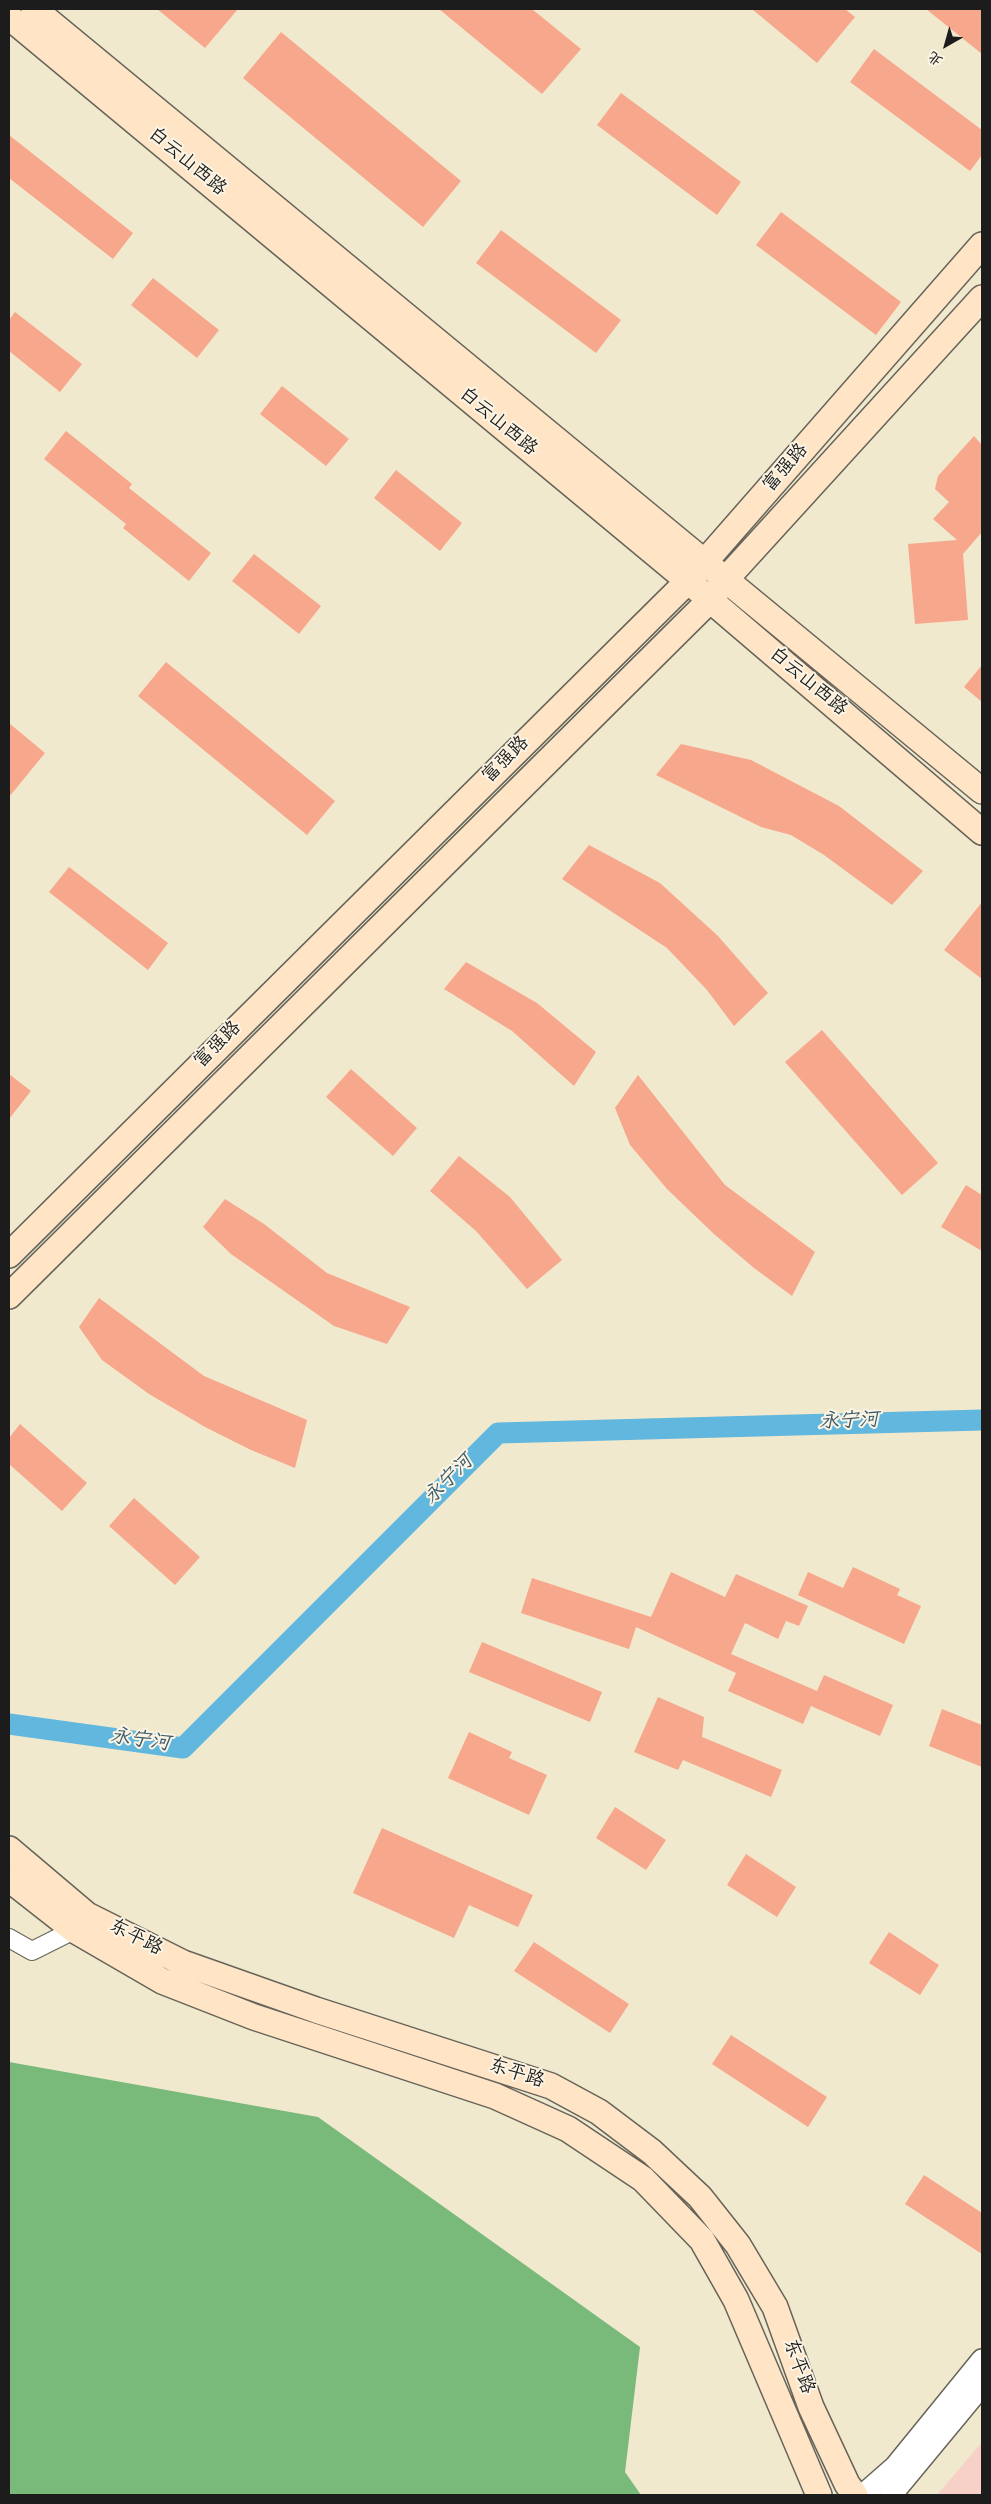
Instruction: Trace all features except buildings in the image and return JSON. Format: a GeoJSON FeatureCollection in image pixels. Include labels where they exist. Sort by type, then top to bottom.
{"type":"FeatureCollection","features":[{"type":"Feature","properties":{"kind":"main road","name":"白云山西路"},"geometry":{"type":"LineString","coordinates":[[34,9],[982,790]]}},
{"type":"Feature","properties":{"kind":"main road","name":"白云山西路"},"geometry":{"type":"LineString","coordinates":[[9,17],[710,600],[982,832]]}},
{"type":"Feature","properties":{"kind":"main road","name":"富强路"},"geometry":{"type":"LineString","coordinates":[[9,1255],[688,582],[982,245]]}},
{"type":"Feature","properties":{"kind":"main road","name":"富强路"},"geometry":{"type":"LineString","coordinates":[[9,1296],[710,600],[726,579],[982,298]]}},
{"type":"Feature","properties":{"kind":"main road","name":"东平路"},"geometry":{"type":"LineString","coordinates":[[9,1849],[87,1915],[183,1963],[316,2010],[551,2086],[599,2112],[652,2152],[700,2198],[738,2245],[775,2307],[811,2407],[847,2484],[855,2495]]}},
{"type":"Feature","properties":{"kind":"main road","name":"东平路"},"geometry":{"type":"LineString","coordinates":[[9,1879],[74,1930],[171,1985],[254,2017],[496,2096],[568,2129],[642,2179],[702,2240],[736,2300],[819,2495]]}},
{"type":"Feature","properties":{"kind":"street"},"geometry":{"type":"LineString","coordinates":[[9,1938],[32,1951],[74,1930]]}},
{"type":"Feature","properties":{"kind":"street"},"geometry":{"type":"LineString","coordinates":[[863,2495],[895,2467],[982,2360]]}},
{"type":"Feature","properties":{"kind":"street"},"geometry":{"type":"LineString","coordinates":[[891,2495],[982,2385]]}},
{"type":"Feature","properties":{"kind":"shaded area"},"geometry":{"type":"Polygon","coordinates":[[[982,2442],[982,2495],[937,2495],[982,2442]]]}},
{"type":"Feature","properties":{"kind":"green space"},"geometry":{"type":"Polygon","coordinates":[[[9,2062],[318,2117],[640,2347],[625,2472],[641,2495],[9,2495],[9,2062]]]}},
{"type":"Feature","properties":{"kind":"waterway","name":"永宁河"},"geometry":{"type":"LineString","coordinates":[[9,1724],[183,1748],[498,1433],[982,1420]]}}]}
